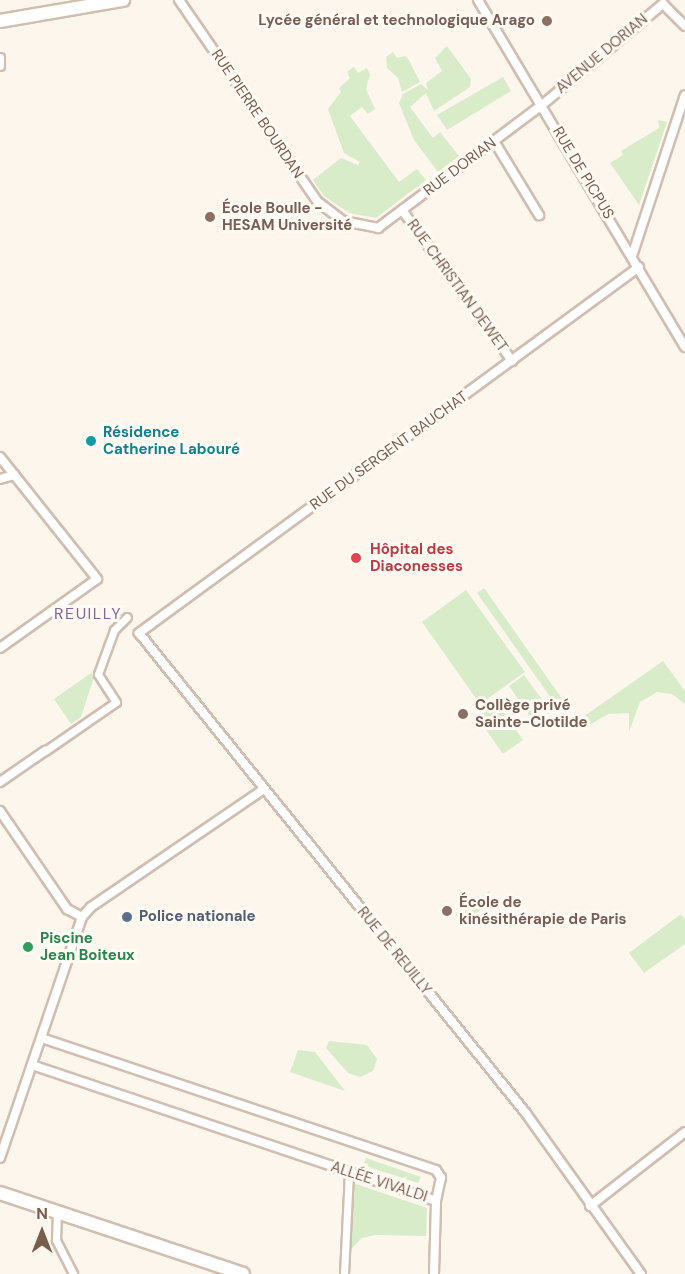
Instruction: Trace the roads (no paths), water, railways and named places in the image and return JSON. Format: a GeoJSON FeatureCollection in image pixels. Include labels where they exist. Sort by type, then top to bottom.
{"type":"FeatureCollection","features":[{"type":"Feature","properties":{"kind":"main road"},"geometry":{"type":"LineString","coordinates":[[0,21],[123,0]]}},
{"type":"Feature","properties":{"kind":"main road"},"geometry":{"type":"LineString","coordinates":[[1,1195],[243,1274]]}},
{"type":"Feature","properties":{"kind":"street","name":"RUE PIERRE BOURDAN"},"geometry":{"type":"LineString","coordinates":[[180,0],[318,202],[343,221],[378,228]]}},
{"type":"Feature","properties":{"kind":"street","name":"RUE DE PICPUS"},"geometry":{"type":"LineString","coordinates":[[478,0],[685,347]]}},
{"type":"Feature","properties":{"kind":"street","name":"AVENUE DORIAN"},"geometry":{"type":"LineString","coordinates":[[542,105],[661,2]]}},
{"type":"Feature","properties":{"kind":"street"},"geometry":{"type":"LineString","coordinates":[[661,2],[685,26]]}},
{"type":"Feature","properties":{"kind":"street"},"geometry":{"type":"LineString","coordinates":[[0,58],[0,66]]}},
{"type":"Feature","properties":{"kind":"street"},"geometry":{"type":"LineString","coordinates":[[632,256],[685,95]]}},
{"type":"Feature","properties":{"kind":"street","name":"RUE DORIAN"},"geometry":{"type":"LineString","coordinates":[[378,228],[542,105]]}},
{"type":"Feature","properties":{"kind":"street"},"geometry":{"type":"LineString","coordinates":[[494,141],[539,215]]}},
{"type":"Feature","properties":{"kind":"street","name":"RUE CHRISTIAN DEWET"},"geometry":{"type":"LineString","coordinates":[[402,210],[512,361]]}},
{"type":"Feature","properties":{"kind":"street","name":"RUE DU SERGENT BAUCHAT"},"geometry":{"type":"LineString","coordinates":[[139,633],[639,267]]}},
{"type":"Feature","properties":{"kind":"street"},"geometry":{"type":"LineString","coordinates":[[0,457],[97,579],[0,648]]}},
{"type":"Feature","properties":{"kind":"street"},"geometry":{"type":"LineString","coordinates":[[0,479],[14,475]]}},
{"type":"Feature","properties":{"kind":"street"},"geometry":{"type":"LineString","coordinates":[[0,782],[116,702],[98,674],[114,630],[127,617]]}},
{"type":"Feature","properties":{"kind":"street","name":"RUE DE REUILLY"},"geometry":{"type":"LineString","coordinates":[[139,633],[525,1112],[590,1206],[641,1274]]}},
{"type":"Feature","properties":{"kind":"street"},"geometry":{"type":"LineString","coordinates":[[0,1158],[82,917],[91,907],[264,789]]}},
{"type":"Feature","properties":{"kind":"street"},"geometry":{"type":"LineString","coordinates":[[0,811],[67,909],[82,917]]}},
{"type":"Feature","properties":{"kind":"street","name":"ALLÉE VIVALDI"},"geometry":{"type":"LineString","coordinates":[[32,1065],[436,1201],[441,1178],[436,1170],[41,1038]]}},
{"type":"Feature","properties":{"kind":"street"},"geometry":{"type":"LineString","coordinates":[[590,1206],[685,1132]]}},
{"type":"Feature","properties":{"kind":"street"},"geometry":{"type":"LineString","coordinates":[[344,1274],[349,1172]]}},
{"type":"Feature","properties":{"kind":"street"},"geometry":{"type":"LineString","coordinates":[[434,1274],[436,1201]]}},
{"type":"Feature","properties":{"kind":"street"},"geometry":{"type":"LineString","coordinates":[[57,1212],[56,1240],[73,1274]]}},
{"type":"Feature","properties":{"kind":"place","name":"Lycée général et technologique Arago"},"geometry":{"type":"Point","coordinates":[547,21]}},
{"type":"Feature","properties":{"kind":"place","name":"École Boulle - HESAM Université"},"geometry":{"type":"Point","coordinates":[210,217]}},
{"type":"Feature","properties":{"kind":"place","name":"Résidence Catherine Labouré"},"geometry":{"type":"Point","coordinates":[91,441]}},
{"type":"Feature","properties":{"kind":"place","name":"Hôpital des Diaconesses"},"geometry":{"type":"Point","coordinates":[356,558]}},
{"type":"Feature","properties":{"kind":"place","name":"Collège privé Sainte-Clotilde"},"geometry":{"type":"Point","coordinates":[463,714]}},
{"type":"Feature","properties":{"kind":"place","name":"École de kinésithérapie de Paris"},"geometry":{"type":"Point","coordinates":[447,911]}},
{"type":"Feature","properties":{"kind":"place","name":"Police nationale"},"geometry":{"type":"Point","coordinates":[127,917]}},
{"type":"Feature","properties":{"kind":"place","name":"Piscine Jean Boiteux"},"geometry":{"type":"Point","coordinates":[28,947]}},
{"type":"Feature","properties":{"kind":"district","name":"REUILLY"},"geometry":{"type":"Point","coordinates":[88,614]}}]}
